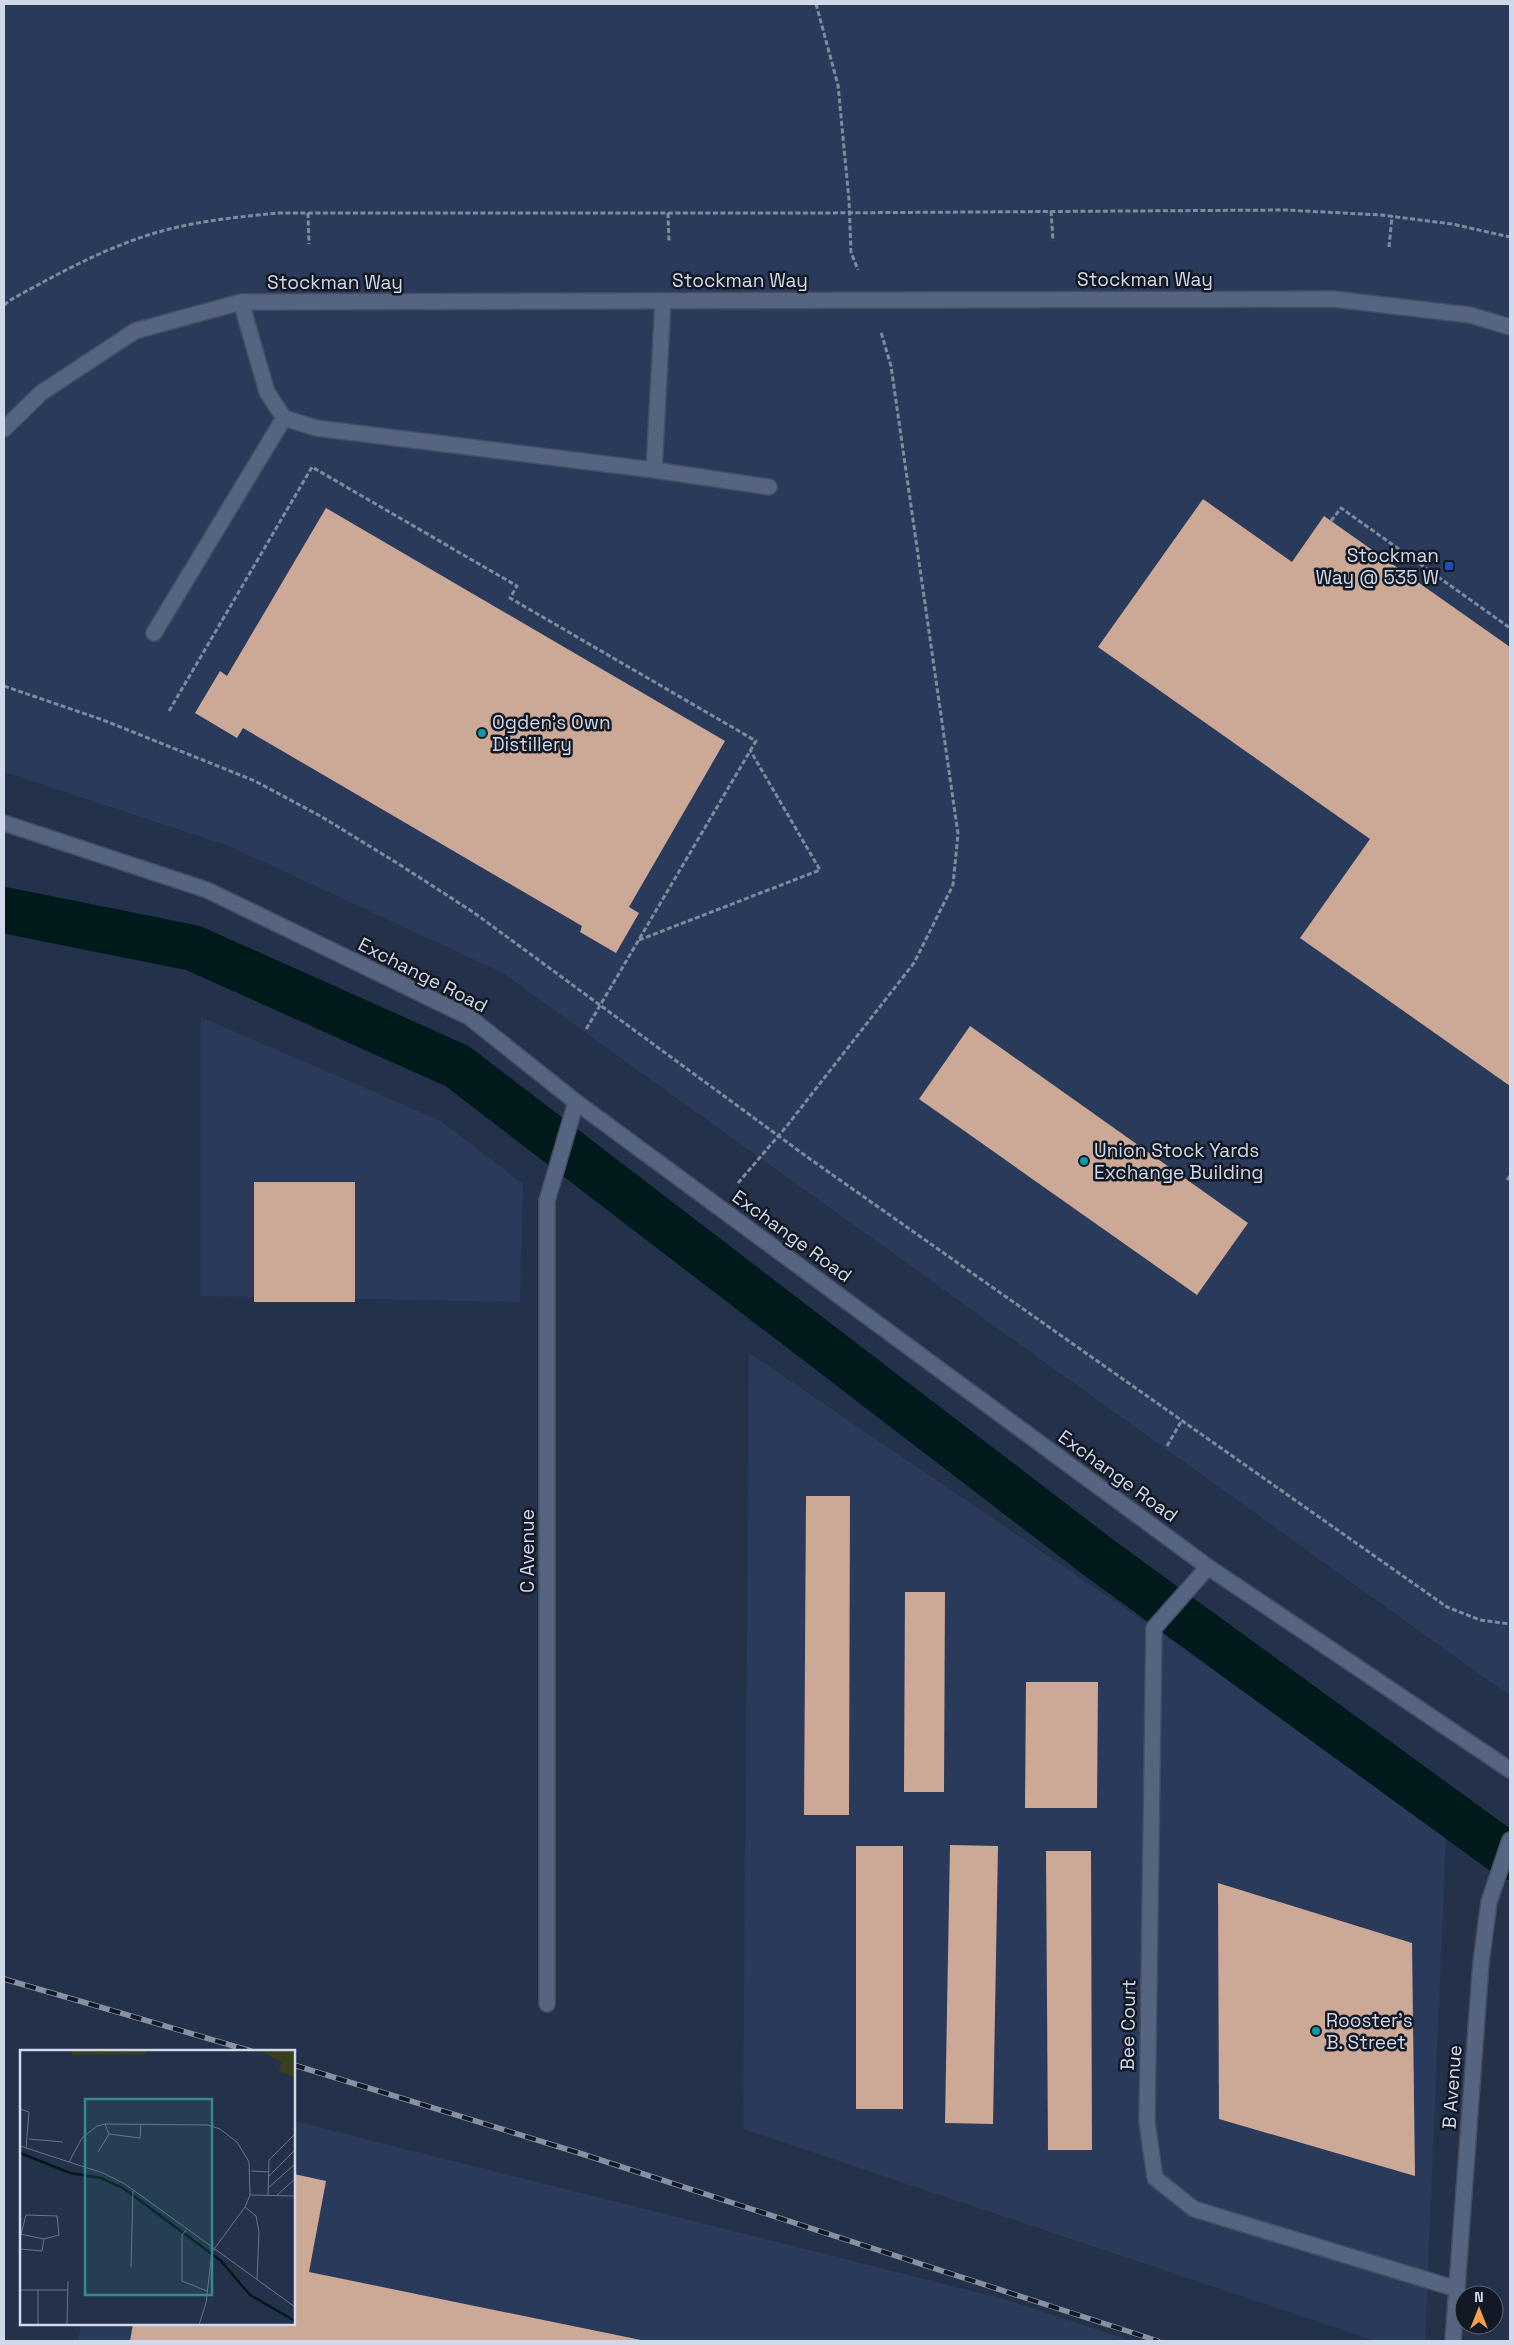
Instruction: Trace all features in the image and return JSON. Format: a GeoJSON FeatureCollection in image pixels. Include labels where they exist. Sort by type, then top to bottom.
{"type":"FeatureCollection","features":[{"type":"Feature","properties":{"kind":"street","name":"Stockman Way"},"geometry":{"type":"LineString","coordinates":[[4,429],[41,392],[135,331],[241,302],[1332,299],[1470,315],[1510,327]]}},
{"type":"Feature","properties":{"kind":"street"},"geometry":{"type":"LineString","coordinates":[[654,470],[663,301]]}},
{"type":"Feature","properties":{"kind":"street"},"geometry":{"type":"LineString","coordinates":[[241,302],[267,392],[284,418],[316,428],[654,470],[770,487]]}},
{"type":"Feature","properties":{"kind":"street"},"geometry":{"type":"LineString","coordinates":[[154,633],[284,418]]}},
{"type":"Feature","properties":{"kind":"street","name":"Exchange Road"},"geometry":{"type":"LineString","coordinates":[[4,823],[208,890],[469,1017],[576,1102],[1208,1567],[1510,1770]]}},
{"type":"Feature","properties":{"kind":"street","name":"C Avenue"},"geometry":{"type":"LineString","coordinates":[[547,2004],[547,1201],[576,1102]]}},
{"type":"Feature","properties":{"kind":"street","name":"Bee Court"},"geometry":{"type":"LineString","coordinates":[[1208,1567],[1154,1628],[1147,2122],[1155,2178],[1194,2209],[1454,2288]]}},
{"type":"Feature","properties":{"kind":"street","name":"B Avenue"},"geometry":{"type":"LineString","coordinates":[[1457,2285],[1481,1962],[1489,1902],[1510,1840]]}},
{"type":"Feature","properties":{"kind":"street","name":"B Avenue"},"geometry":{"type":"LineString","coordinates":[[1453,2341],[1454,2328]]}},
{"type":"Feature","properties":{"kind":"path"},"geometry":{"type":"LineString","coordinates":[[816,4],[838,85],[850,213],[851,252]]}},
{"type":"Feature","properties":{"kind":"path"},"geometry":{"type":"LineString","coordinates":[[4,305],[94,256],[155,233],[216,220],[280,213],[850,213],[1286,210],[1392,216],[1452,224],[1510,237]]}},
{"type":"Feature","properties":{"kind":"path"},"geometry":{"type":"LineString","coordinates":[[1051,211],[1053,241]]}},
{"type":"Feature","properties":{"kind":"path"},"geometry":{"type":"LineString","coordinates":[[308,213],[309,244]]}},
{"type":"Feature","properties":{"kind":"path"},"geometry":{"type":"LineString","coordinates":[[668,213],[669,242]]}},
{"type":"Feature","properties":{"kind":"path"},"geometry":{"type":"LineString","coordinates":[[1389,247],[1392,216]]}},
{"type":"Feature","properties":{"kind":"path"},"geometry":{"type":"LineString","coordinates":[[719,1207],[778,1136],[914,963],[953,885],[958,834],[889,355]]}},
{"type":"Feature","properties":{"kind":"path"},"geometry":{"type":"LineString","coordinates":[[169,711],[312,467],[517,586],[510,598],[756,741],[585,1031]]}},
{"type":"Feature","properties":{"kind":"path"},"geometry":{"type":"LineString","coordinates":[[1332,522],[1341,508],[1510,628]]}},
{"type":"Feature","properties":{"kind":"path"},"geometry":{"type":"LineString","coordinates":[[4,686],[103,720],[264,785],[322,817],[472,912],[778,1136],[1448,1608],[1480,1620],[1510,1624]]}},
{"type":"Feature","properties":{"kind":"path"},"geometry":{"type":"LineString","coordinates":[[639,940],[820,870],[750,750]]}},
{"type":"Feature","properties":{"kind":"path"},"geometry":{"type":"LineString","coordinates":[[1507,1180],[1510,1176]]}},
{"type":"Feature","properties":{"kind":"path"},"geometry":{"type":"LineString","coordinates":[[1167,1446],[1182,1420]]}},
{"type":"Feature","properties":{"kind":"shaded area"},"geometry":{"type":"Polygon","coordinates":[[[4,4],[1510,4],[1510,1696],[501,972],[229,846],[4,772],[4,4]]]}},
{"type":"Feature","properties":{"kind":"shaded area"},"geometry":{"type":"Polygon","coordinates":[[[201,1017],[441,1121],[523,1184],[520,1302],[201,1296],[201,1017]]]}},
{"type":"Feature","properties":{"kind":"shaded area"},"geometry":{"type":"Polygon","coordinates":[[[749,1353],[1154,1628],[1446,1837],[1425,2341],[1375,2341],[743,2129],[749,1353]]]}},
{"type":"Feature","properties":{"kind":"shaded area"},"geometry":{"type":"Polygon","coordinates":[[[295,2121],[1008,2300],[1132,2341],[78,2341],[81,2325],[295,2325],[295,2121]]]}},
{"type":"Feature","properties":{"kind":"building"},"geometry":{"type":"Polygon","coordinates":[[[1203,499],[1292,562],[1324,516],[1510,647],[1510,1086],[1300,938],[1370,839],[1098,647],[1203,499]]]}},
{"type":"Feature","properties":{"kind":"building","name":"Ogden's Own Distillery"},"geometry":{"type":"Polygon","coordinates":[[[326,508],[725,741],[629,907],[639,913],[616,953],[580,932],[582,926],[243,728],[237,738],[195,713],[220,671],[227,676],[326,508]]]}},
{"type":"Feature","properties":{"kind":"building","name":"Union Stock Yards Exchange Building"},"geometry":{"type":"Polygon","coordinates":[[[970,1026],[1248,1223],[1197,1295],[919,1099],[970,1026]]]}},
{"type":"Feature","properties":{"kind":"building"},"geometry":{"type":"Polygon","coordinates":[[[254,1182],[355,1182],[355,1302],[254,1302],[254,1182]]]}},
{"type":"Feature","properties":{"kind":"building"},"geometry":{"type":"Polygon","coordinates":[[[806,1496],[850,1496],[849,1815],[804,1815],[806,1496]]]}},
{"type":"Feature","properties":{"kind":"building"},"geometry":{"type":"Polygon","coordinates":[[[905,1592],[945,1592],[944,1792],[904,1792],[905,1592]]]}},
{"type":"Feature","properties":{"kind":"building"},"geometry":{"type":"Polygon","coordinates":[[[1026,1682],[1098,1682],[1097,1808],[1025,1808],[1026,1682]]]}},
{"type":"Feature","properties":{"kind":"building"},"geometry":{"type":"Polygon","coordinates":[[[950,1845],[998,1846],[993,2124],[945,2123],[950,1845]]]}},
{"type":"Feature","properties":{"kind":"building"},"geometry":{"type":"Polygon","coordinates":[[[856,1846],[903,1846],[903,2109],[856,2109],[856,1846]]]}},
{"type":"Feature","properties":{"kind":"building"},"geometry":{"type":"Polygon","coordinates":[[[1046,1851],[1091,1851],[1092,2150],[1048,2150],[1046,1851]]]}},
{"type":"Feature","properties":{"kind":"building","name":"Rooster's B. Street"},"geometry":{"type":"Polygon","coordinates":[[[1218,1883],[1412,1943],[1415,2176],[1219,2119],[1218,1883]]]}},
{"type":"Feature","properties":{"kind":"building"},"geometry":{"type":"Polygon","coordinates":[[[295,2174],[326,2181],[309,2272],[646,2341],[130,2341],[133,2325],[295,2325],[295,2174]]]}},
{"type":"Feature","properties":{"kind":"waterway"},"geometry":{"type":"LineString","coordinates":[[4,910],[193,948],[457,1066],[1098,1557],[1510,1857]]}},
{"type":"Feature","properties":{"kind":"railway"},"geometry":{"type":"LineString","coordinates":[[4,1979],[248,2050]]}},
{"type":"Feature","properties":{"kind":"railway"},"geometry":{"type":"LineString","coordinates":[[295,2065],[579,2153],[1158,2341]]}},
{"type":"Feature","properties":{"kind":"place","name":"Stockman Way @ 535 W"},"geometry":{"type":"Point","coordinates":[1449,566]}},
{"type":"Feature","properties":{"kind":"place","name":"Ogden's Own Distillery"},"geometry":{"type":"Point","coordinates":[482,733]}},
{"type":"Feature","properties":{"kind":"place","name":"Union Stock Yards Exchange Building"},"geometry":{"type":"Point","coordinates":[1084,1161]}},
{"type":"Feature","properties":{"kind":"place","name":"Rooster's B. Street"},"geometry":{"type":"Point","coordinates":[1316,2031]}}]}
